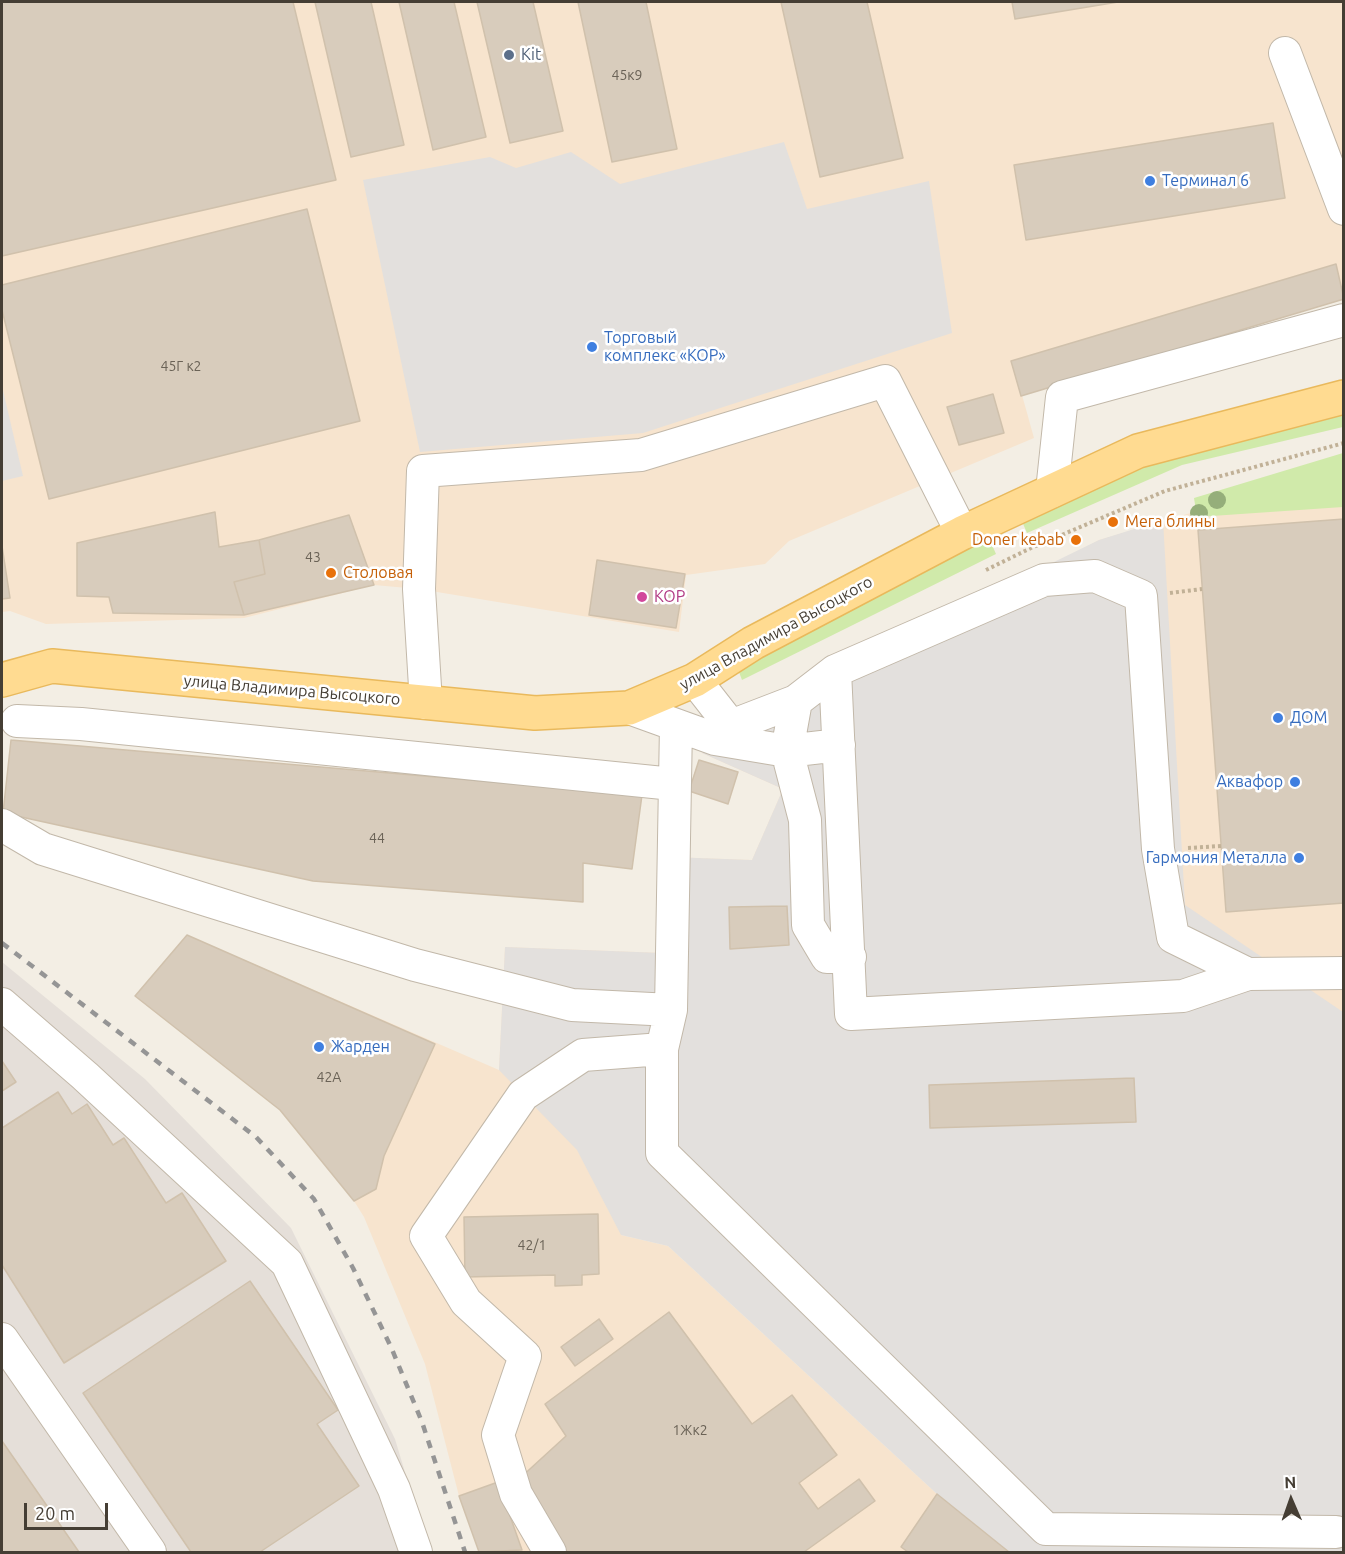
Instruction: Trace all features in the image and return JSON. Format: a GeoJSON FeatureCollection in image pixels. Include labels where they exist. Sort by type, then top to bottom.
{"type":"FeatureCollection","features":[{"type":"Feature","properties":{"kind":"main road","name":"улица Владимира Высоцкого"},"geometry":{"type":"LineString","coordinates":[[2,680],[52,666],[535,713],[629,708],[695,680],[753,643],[962,533],[1138,451],[1344,397]]}},
{"type":"Feature","properties":{"kind":"lane"},"geometry":{"type":"LineString","coordinates":[[1285,54],[1344,209]]}},
{"type":"Feature","properties":{"kind":"lane"},"geometry":{"type":"LineString","coordinates":[[1052,491],[1062,397],[1344,320]]}},
{"type":"Feature","properties":{"kind":"lane"},"geometry":{"type":"LineString","coordinates":[[426,703],[419,589],[423,471],[641,455],[885,381],[962,533]]}},
{"type":"Feature","properties":{"kind":"lane"},"geometry":{"type":"LineString","coordinates":[[695,680],[731,726],[796,701],[835,671],[1044,580],[1095,576],[1141,596],[1158,849],[1173,937],[1248,974]]}},
{"type":"Feature","properties":{"kind":"lane"},"geometry":{"type":"LineString","coordinates":[[835,671],[851,1014],[1184,996],[1248,974],[1344,973]]}},
{"type":"Feature","properties":{"kind":"lane"},"geometry":{"type":"LineString","coordinates":[[796,701],[787,751],[805,820],[808,925],[827,957],[850,957]]}},
{"type":"Feature","properties":{"kind":"lane"},"geometry":{"type":"LineString","coordinates":[[629,708],[715,739],[787,751],[839,745]]}},
{"type":"Feature","properties":{"kind":"lane"},"geometry":{"type":"LineString","coordinates":[[17,721],[81,724],[673,784]]}},
{"type":"Feature","properties":{"kind":"lane"},"geometry":{"type":"LineString","coordinates":[[676,725],[673,784],[671,1010],[662,1050],[662,1153],[1046,1529],[1336,1532]]}},
{"type":"Feature","properties":{"kind":"lane"},"geometry":{"type":"LineString","coordinates":[[805,820],[842,816]]}},
{"type":"Feature","properties":{"kind":"lane"},"geometry":{"type":"LineString","coordinates":[[2,825],[43,849],[415,965],[572,1005],[671,1010]]}},
{"type":"Feature","properties":{"kind":"lane"},"geometry":{"type":"LineString","coordinates":[[807,888],[846,885]]}},
{"type":"Feature","properties":{"kind":"lane"},"geometry":{"type":"LineString","coordinates":[[2,1004],[85,1076],[287,1263],[394,1489],[416,1552]]}},
{"type":"Feature","properties":{"kind":"lane"},"geometry":{"type":"LineString","coordinates":[[550,1552],[516,1494],[498,1435],[525,1356],[466,1302],[426,1236],[523,1095],[583,1055],[662,1050]]}},
{"type":"Feature","properties":{"kind":"lane"},"geometry":{"type":"LineString","coordinates":[[2,1339],[150,1552]]}},
{"type":"Feature","properties":{"kind":"shaded area","name":"Торговый комплекс «КОР»"},"geometry":{"type":"Polygon","coordinates":[[[2,2],[1343,2],[1343,299],[1022,395],[1034,438],[789,541],[765,564],[686,575],[679,632],[419,589],[374,585],[244,618],[46,624],[10,611],[2,612],[2,2]]]}},
{"type":"Feature","properties":{"kind":"shaded area"},"geometry":{"type":"Polygon","coordinates":[[[784,142],[807,209],[929,181],[952,333],[643,433],[420,452],[363,180],[490,157],[516,168],[571,152],[620,184],[784,142]]]}},
{"type":"Feature","properties":{"kind":"shaded area"},"geometry":{"type":"Polygon","coordinates":[[[2,386],[23,476],[2,481],[2,386]]]}},
{"type":"Feature","properties":{"kind":"shaded area"},"geometry":{"type":"Polygon","coordinates":[[[1343,468],[1343,1139],[621,1235],[668,1246],[937,1494],[1009,1552],[479,1552],[459,1496],[425,1364],[364,1217],[354,1201],[280,1110],[135,996],[187,935],[499,1070],[505,947],[663,953],[670,857],[752,860],[783,789],[702,753],[1099,540],[1343,468]]]}},
{"type":"Feature","properties":{"kind":"shaded area"},"geometry":{"type":"Polygon","coordinates":[[[1163,520],[1185,905],[1343,1012],[1343,1551],[1341,1552],[1009,1552],[937,1494],[668,1246],[621,1235],[577,1150],[499,1070],[505,947],[663,953],[670,857],[752,860],[783,789],[702,753],[745,713],[1099,540],[1163,520]]]}},
{"type":"Feature","properties":{"kind":"shaded area"},"geometry":{"type":"Polygon","coordinates":[[[2,962],[145,1079],[291,1228],[395,1439],[429,1552],[2,1552],[2,962]]]}},
{"type":"Feature","properties":{"kind":"green space"},"geometry":{"type":"Polygon","coordinates":[[[1343,411],[1343,427],[1182,465],[1027,533],[1021,519],[1144,462],[1343,411]]]}},
{"type":"Feature","properties":{"kind":"green space"},"geometry":{"type":"Polygon","coordinates":[[[1343,453],[1343,507],[1197,517],[1194,498],[1343,453]]]}},
{"type":"Feature","properties":{"kind":"green space"},"geometry":{"type":"Polygon","coordinates":[[[988,536],[996,554],[742,680],[736,664],[988,536]]]}},
{"type":"Feature","properties":{"kind":"building"},"geometry":{"type":"Polygon","coordinates":[[[2,2],[293,2],[336,180],[2,256],[2,2]]]}},
{"type":"Feature","properties":{"kind":"building"},"geometry":{"type":"Polygon","coordinates":[[[315,2],[371,2],[404,145],[351,157],[315,2]]]}},
{"type":"Feature","properties":{"kind":"building"},"geometry":{"type":"Polygon","coordinates":[[[399,2],[454,2],[486,137],[433,150],[399,2]]]}},
{"type":"Feature","properties":{"kind":"building"},"geometry":{"type":"Polygon","coordinates":[[[477,2],[533,2],[563,131],[510,143],[477,2]]]}},
{"type":"Feature","properties":{"kind":"building"},"geometry":{"type":"Polygon","coordinates":[[[578,2],[646,2],[677,149],[612,162],[578,2]]]}},
{"type":"Feature","properties":{"kind":"building"},"geometry":{"type":"Polygon","coordinates":[[[781,2],[867,2],[903,158],[820,177],[781,2]]]}},
{"type":"Feature","properties":{"kind":"building"},"geometry":{"type":"Polygon","coordinates":[[[1012,2],[1118,2],[1015,19],[1012,2]]]}},
{"type":"Feature","properties":{"kind":"building","name":"Терминал 6"},"geometry":{"type":"Polygon","coordinates":[[[1273,123],[1285,198],[1026,240],[1014,165],[1273,123]]]}},
{"type":"Feature","properties":{"kind":"building"},"geometry":{"type":"Polygon","coordinates":[[[307,209],[360,421],[49,499],[2,310],[2,285],[307,209]]]}},
{"type":"Feature","properties":{"kind":"building"},"geometry":{"type":"Polygon","coordinates":[[[1336,264],[1344,299],[1021,396],[1011,361],[1336,264]]]}},
{"type":"Feature","properties":{"kind":"building"},"geometry":{"type":"Polygon","coordinates":[[[993,394],[1004,433],[959,445],[947,407],[993,394]]]}},
{"type":"Feature","properties":{"kind":"building"},"geometry":{"type":"Polygon","coordinates":[[[215,512],[219,547],[259,540],[265,574],[234,582],[244,615],[113,613],[109,597],[77,596],[77,543],[215,512]]]}},
{"type":"Feature","properties":{"kind":"building"},"geometry":{"type":"Polygon","coordinates":[[[349,515],[374,585],[244,615],[234,582],[265,574],[259,540],[349,515]]]}},
{"type":"Feature","properties":{"kind":"building","name":"ДОМ"},"geometry":{"type":"Polygon","coordinates":[[[1344,519],[1344,903],[1226,912],[1198,530],[1344,519]]]}},
{"type":"Feature","properties":{"kind":"building"},"geometry":{"type":"Polygon","coordinates":[[[2,546],[10,598],[2,599],[2,546]]]}},
{"type":"Feature","properties":{"kind":"building"},"geometry":{"type":"Polygon","coordinates":[[[597,560],[685,574],[676,628],[589,615],[597,560]]]}},
{"type":"Feature","properties":{"kind":"building"},"geometry":{"type":"Polygon","coordinates":[[[11,740],[642,795],[632,869],[583,863],[583,902],[313,881],[3,813],[11,740]]]}},
{"type":"Feature","properties":{"kind":"building"},"geometry":{"type":"Polygon","coordinates":[[[699,760],[738,772],[728,804],[689,791],[699,760]]]}},
{"type":"Feature","properties":{"kind":"building"},"geometry":{"type":"Polygon","coordinates":[[[787,906],[789,945],[730,949],[729,907],[787,906]]]}},
{"type":"Feature","properties":{"kind":"building"},"geometry":{"type":"Polygon","coordinates":[[[187,935],[435,1044],[384,1156],[376,1189],[354,1201],[280,1110],[135,996],[187,935]]]}},
{"type":"Feature","properties":{"kind":"building"},"geometry":{"type":"Polygon","coordinates":[[[2,1061],[16,1082],[2,1091],[2,1061]]]}},
{"type":"Feature","properties":{"kind":"building"},"geometry":{"type":"Polygon","coordinates":[[[1134,1078],[1136,1122],[930,1128],[929,1085],[1134,1078]]]}},
{"type":"Feature","properties":{"kind":"building"},"geometry":{"type":"Polygon","coordinates":[[[58,1092],[72,1114],[87,1104],[113,1145],[124,1138],[166,1203],[182,1193],[226,1261],[64,1363],[2,1265],[2,1128],[58,1092]]]}},
{"type":"Feature","properties":{"kind":"building"},"geometry":{"type":"Polygon","coordinates":[[[598,1214],[599,1274],[582,1275],[582,1285],[555,1286],[555,1275],[465,1277],[464,1217],[598,1214]]]}},
{"type":"Feature","properties":{"kind":"building"},"geometry":{"type":"Polygon","coordinates":[[[250,1281],[338,1410],[317,1424],[359,1486],[260,1552],[191,1552],[83,1393],[250,1281]]]}},
{"type":"Feature","properties":{"kind":"building"},"geometry":{"type":"Polygon","coordinates":[[[669,1312],[752,1424],[792,1395],[837,1455],[799,1483],[818,1509],[859,1479],[875,1501],[804,1552],[567,1552],[519,1479],[566,1436],[545,1404],[669,1312]]]}},
{"type":"Feature","properties":{"kind":"building"},"geometry":{"type":"Polygon","coordinates":[[[599,1319],[613,1339],[575,1366],[561,1347],[599,1319]]]}},
{"type":"Feature","properties":{"kind":"building"},"geometry":{"type":"Polygon","coordinates":[[[2,1441],[79,1552],[2,1552],[2,1441]]]}},
{"type":"Feature","properties":{"kind":"building"},"geometry":{"type":"Polygon","coordinates":[[[498,1482],[522,1550],[479,1552],[459,1496],[498,1482]]]}},
{"type":"Feature","properties":{"kind":"building"},"geometry":{"type":"Polygon","coordinates":[[[937,1494],[1009,1552],[908,1552],[901,1547],[937,1494]]]}},
{"type":"Feature","properties":{"kind":"railway"},"geometry":{"type":"LineString","coordinates":[[2,943],[256,1137],[314,1199],[353,1268],[391,1347],[422,1422],[465,1552]]}},
{"type":"Feature","properties":{"kind":"place","name":"Kit"},"geometry":{"type":"Point","coordinates":[509,55]}},
{"type":"Feature","properties":{"kind":"place","name":"Терминал 6"},"geometry":{"type":"Point","coordinates":[1150,181]}},
{"type":"Feature","properties":{"kind":"place","name":"Торговый комплекс «КОР»"},"geometry":{"type":"Point","coordinates":[592,347]}},
{"type":"Feature","properties":{"kind":"place","name":"Мега блины"},"geometry":{"type":"Point","coordinates":[1113,522]}},
{"type":"Feature","properties":{"kind":"place","name":"Doner kebab"},"geometry":{"type":"Point","coordinates":[1076,540]}},
{"type":"Feature","properties":{"kind":"place","name":"Столовая"},"geometry":{"type":"Point","coordinates":[331,573]}},
{"type":"Feature","properties":{"kind":"place","name":"КОР"},"geometry":{"type":"Point","coordinates":[642,597]}},
{"type":"Feature","properties":{"kind":"place","name":"ДОМ"},"geometry":{"type":"Point","coordinates":[1278,718]}},
{"type":"Feature","properties":{"kind":"place","name":"Аквафор"},"geometry":{"type":"Point","coordinates":[1295,782]}},
{"type":"Feature","properties":{"kind":"place","name":"Гармония Металла"},"geometry":{"type":"Point","coordinates":[1299,858]}},
{"type":"Feature","properties":{"kind":"place","name":"Жарден"},"geometry":{"type":"Point","coordinates":[319,1047]}}]}
